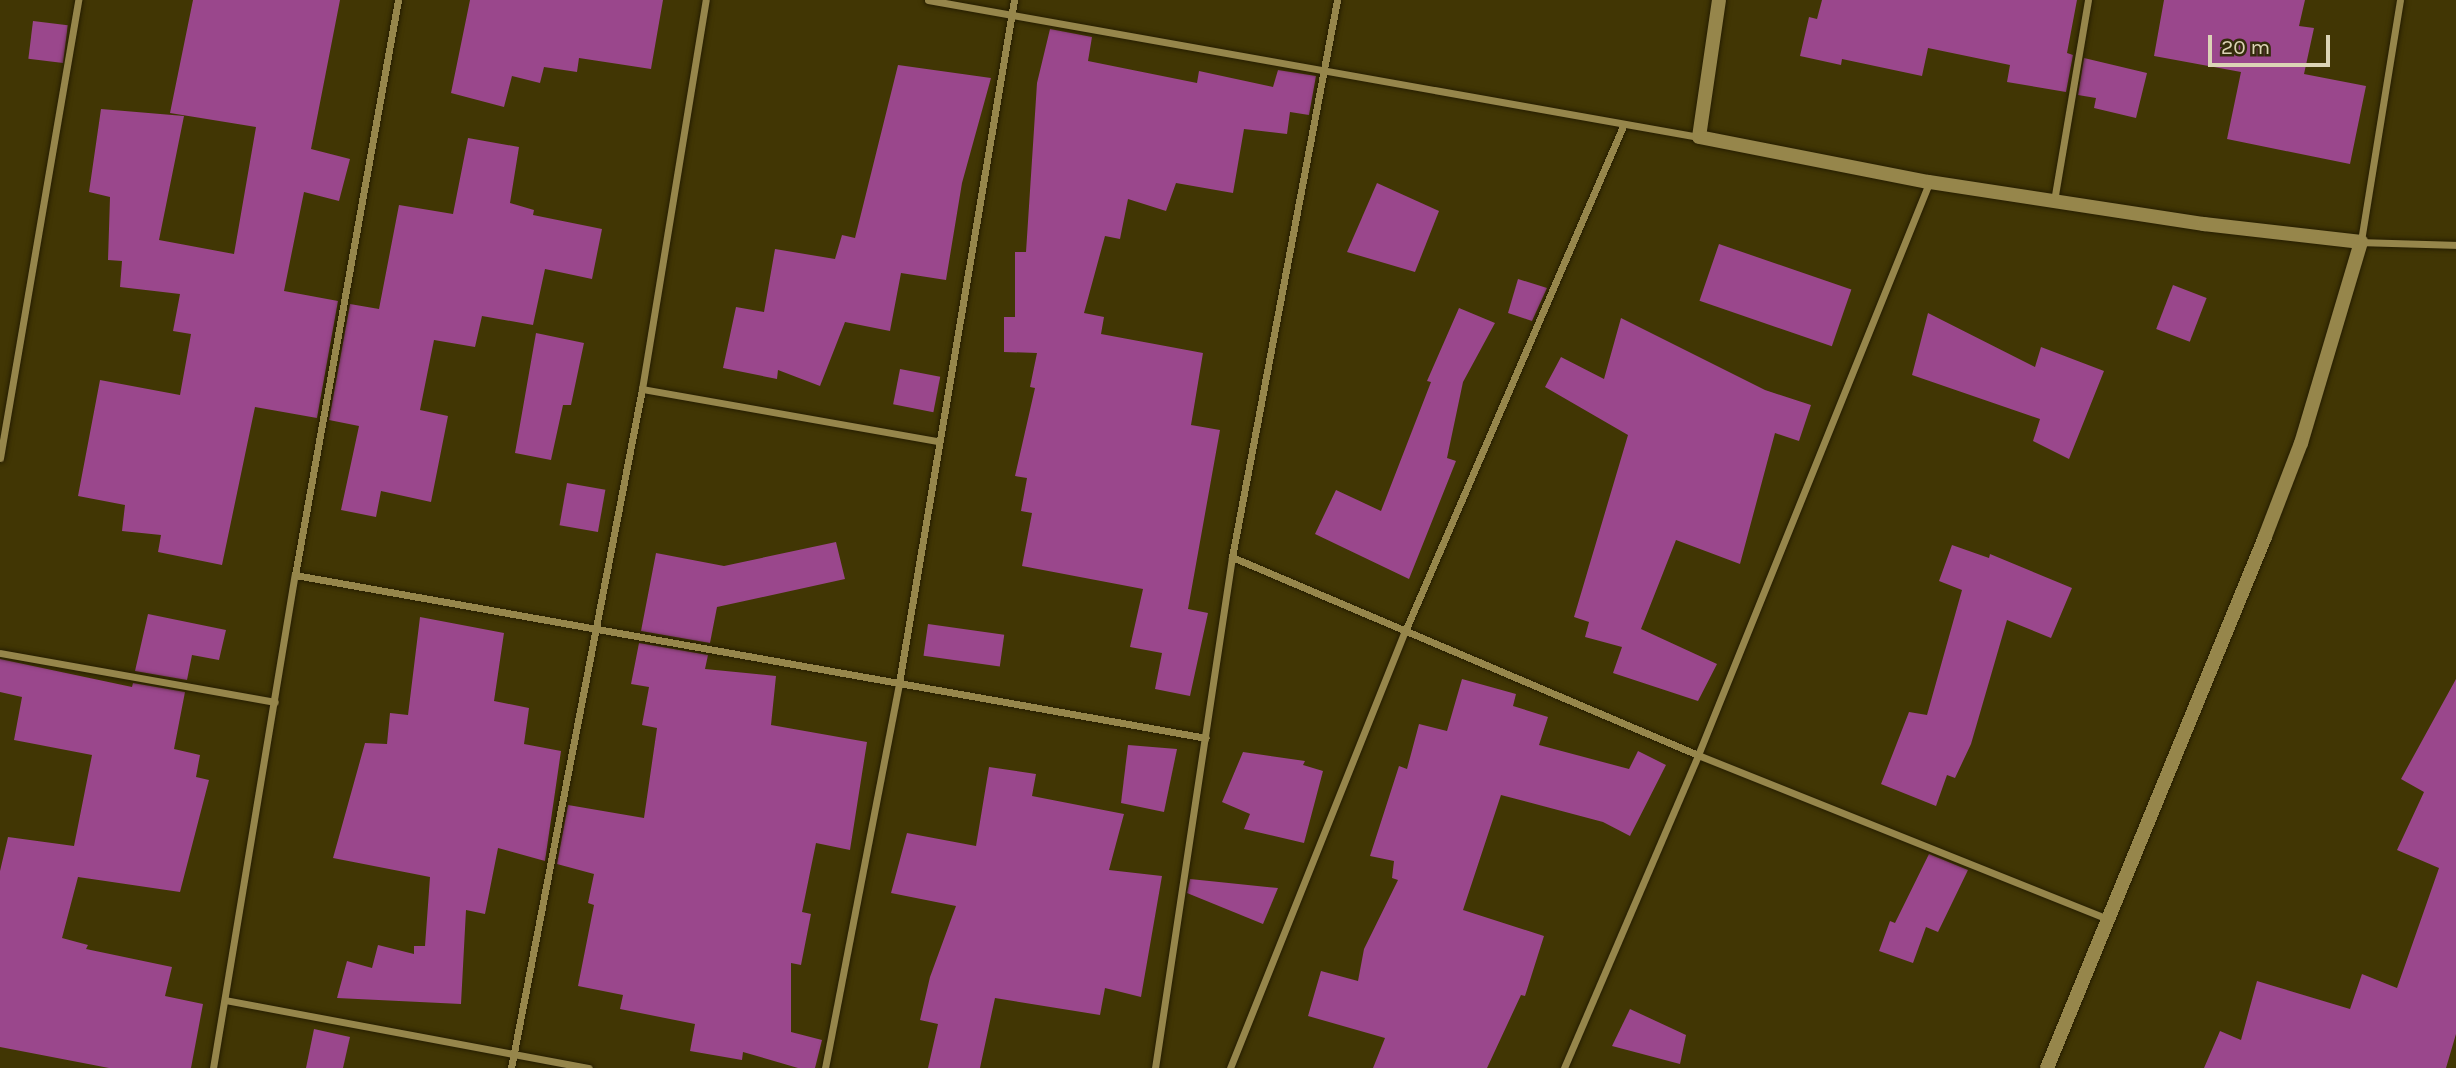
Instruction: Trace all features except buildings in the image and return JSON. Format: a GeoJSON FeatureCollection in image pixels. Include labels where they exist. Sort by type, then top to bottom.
{"type":"FeatureCollection","features":[{"type":"Feature","properties":{"kind":"main road"},"geometry":{"type":"LineString","coordinates":[[1719,0],[1699,137],[1929,182],[2361,242],[2301,443],[2047,1068]]}},
{"type":"Feature","properties":{"kind":"street"},"geometry":{"type":"LineString","coordinates":[[0,458],[3,416],[78,0]]}},
{"type":"Feature","properties":{"kind":"street"},"geometry":{"type":"LineString","coordinates":[[213,1068],[295,575],[398,0]]}},
{"type":"Feature","properties":{"kind":"street"},"geometry":{"type":"LineString","coordinates":[[511,1068],[593,631],[642,389],[706,0]]}},
{"type":"Feature","properties":{"kind":"street"},"geometry":{"type":"LineString","coordinates":[[928,0],[1623,126],[1699,137]]}},
{"type":"Feature","properties":{"kind":"street"},"geometry":{"type":"LineString","coordinates":[[825,1068],[899,683],[1014,0]]}},
{"type":"Feature","properties":{"kind":"street"},"geometry":{"type":"LineString","coordinates":[[1155,1068],[1232,557],[1337,0]]}},
{"type":"Feature","properties":{"kind":"street"},"geometry":{"type":"LineString","coordinates":[[2054,201],[2088,0]]}},
{"type":"Feature","properties":{"kind":"street"},"geometry":{"type":"LineString","coordinates":[[2400,0],[2361,242],[2456,245]]}},
{"type":"Feature","properties":{"kind":"street"},"geometry":{"type":"LineString","coordinates":[[1230,1068],[1406,629],[1623,126]]}},
{"type":"Feature","properties":{"kind":"street"},"geometry":{"type":"LineString","coordinates":[[1563,1068],[1698,755],[1929,182]]}},
{"type":"Feature","properties":{"kind":"street"},"geometry":{"type":"LineString","coordinates":[[642,389],[938,441]]}},
{"type":"Feature","properties":{"kind":"street"},"geometry":{"type":"LineString","coordinates":[[1232,557],[1698,755],[2108,920]]}},
{"type":"Feature","properties":{"kind":"street"},"geometry":{"type":"LineString","coordinates":[[295,575],[593,631],[1206,738]]}},
{"type":"Feature","properties":{"kind":"street"},"geometry":{"type":"LineString","coordinates":[[0,653],[275,702]]}},
{"type":"Feature","properties":{"kind":"street"},"geometry":{"type":"LineString","coordinates":[[225,1000],[589,1068]]}}]}
